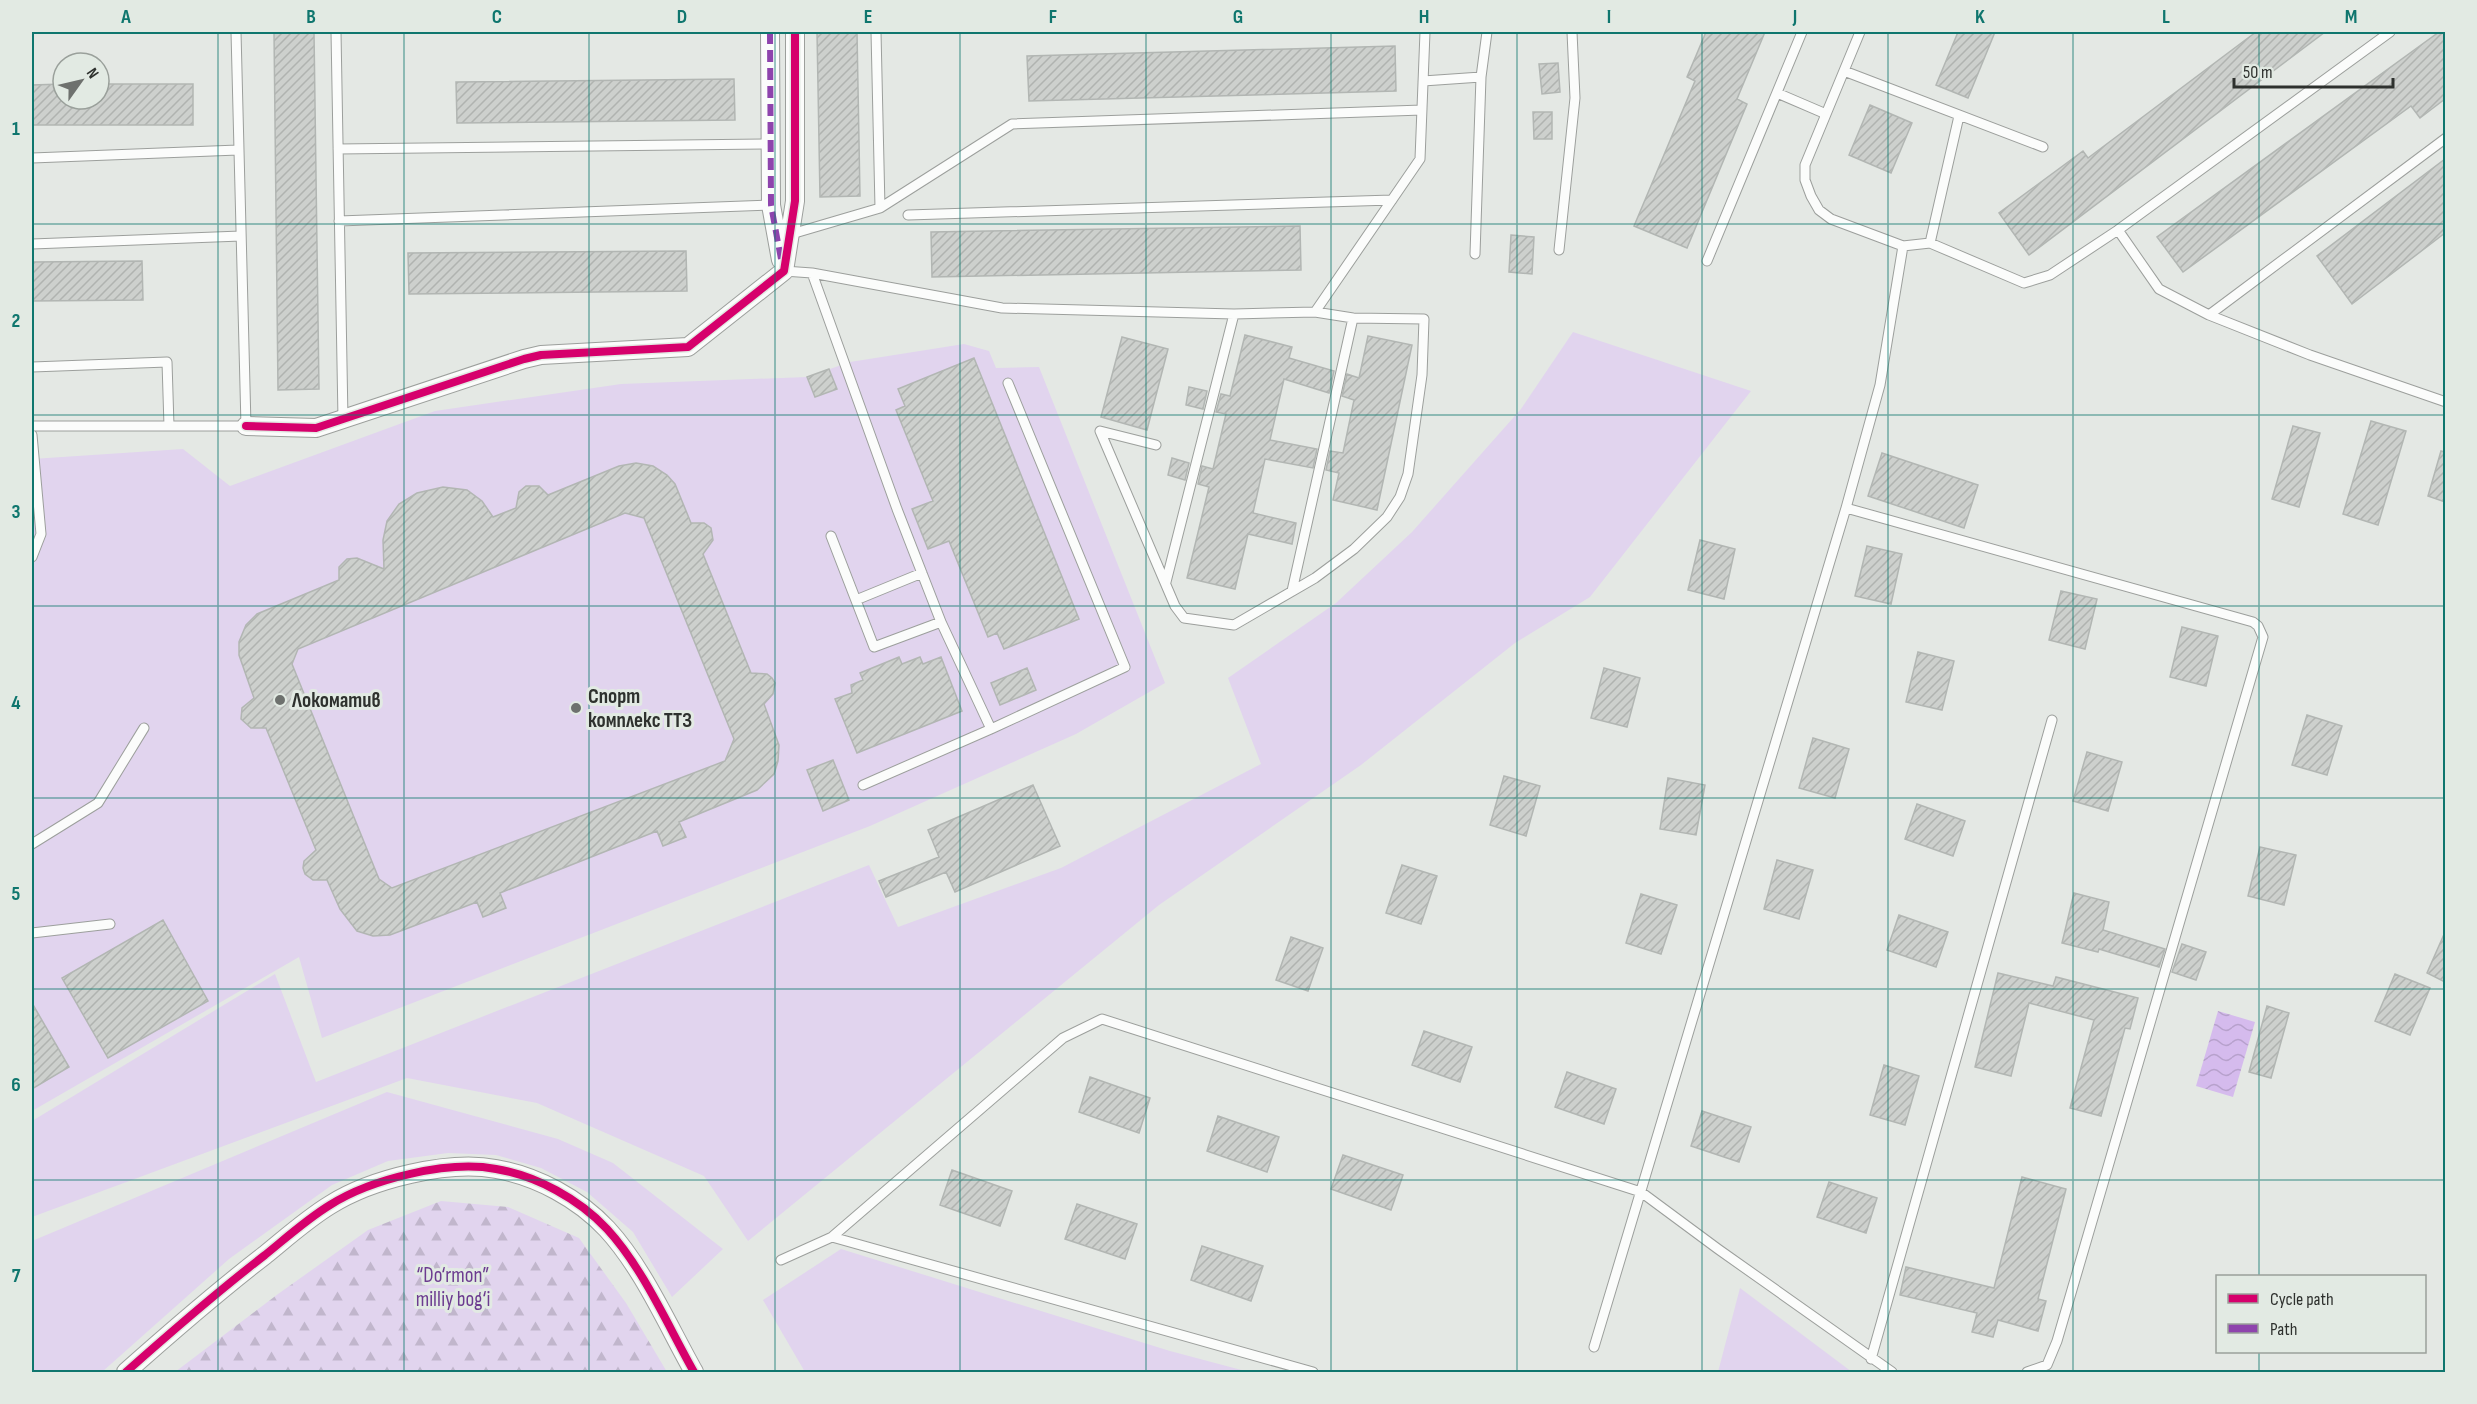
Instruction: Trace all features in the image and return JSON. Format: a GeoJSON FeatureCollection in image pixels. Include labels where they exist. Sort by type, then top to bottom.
{"type":"FeatureCollection","features":[{"type":"Feature","properties":{"kind":"street"},"geometry":{"type":"LineString","coordinates":[[246,426],[316,428],[524,358],[556,353],[688,347],[784,271],[783,237],[771,205],[770,32]]}},
{"type":"Feature","properties":{"kind":"street"},"geometry":{"type":"LineString","coordinates":[[783,237],[795,201],[795,32]]}},
{"type":"Feature","properties":{"kind":"street"},"geometry":{"type":"LineString","coordinates":[[126,1372],[222,1289],[331,1204],[367,1188],[405,1176],[450,1168],[495,1168],[538,1182],[574,1202],[606,1228],[631,1260],[694,1372]]}},
{"type":"Feature","properties":{"kind":"lane"},"geometry":{"type":"LineString","coordinates":[[32,426],[246,426],[236,32]]}},
{"type":"Feature","properties":{"kind":"lane"},"geometry":{"type":"LineString","coordinates":[[336,32],[343,419]]}},
{"type":"Feature","properties":{"kind":"lane"},"geometry":{"type":"LineString","coordinates":[[876,32],[880,208]]}},
{"type":"Feature","properties":{"kind":"lane"},"geometry":{"type":"LineString","coordinates":[[1315,312],[1420,159],[1425,32]]}},
{"type":"Feature","properties":{"kind":"lane"},"geometry":{"type":"LineString","coordinates":[[1475,254],[1481,77],[1487,32]]}},
{"type":"Feature","properties":{"kind":"lane"},"geometry":{"type":"LineString","coordinates":[[1559,250],[1575,98],[1572,32]]}},
{"type":"Feature","properties":{"kind":"lane"},"geometry":{"type":"LineString","coordinates":[[1707,261],[1802,32]]}},
{"type":"Feature","properties":{"kind":"lane"},"geometry":{"type":"LineString","coordinates":[[1860,32],[1805,165],[1805,180],[1814,203],[1831,219],[1903,246],[1930,243],[2024,283],[2050,275],[2118,230],[2390,32]]}},
{"type":"Feature","properties":{"kind":"lane"},"geometry":{"type":"LineString","coordinates":[[1844,71],[2043,147]]}},
{"type":"Feature","properties":{"kind":"lane"},"geometry":{"type":"LineString","coordinates":[[1423,81],[1481,77]]}},
{"type":"Feature","properties":{"kind":"lane"},"geometry":{"type":"LineString","coordinates":[[1777,93],[1826,114]]}},
{"type":"Feature","properties":{"kind":"lane"},"geometry":{"type":"LineString","coordinates":[[783,237],[880,208],[1012,124],[1422,110]]}},
{"type":"Feature","properties":{"kind":"lane"},"geometry":{"type":"LineString","coordinates":[[1930,243],[1959,116]]}},
{"type":"Feature","properties":{"kind":"lane"},"geometry":{"type":"LineString","coordinates":[[2209,315],[2445,138]]}},
{"type":"Feature","properties":{"kind":"lane"},"geometry":{"type":"LineString","coordinates":[[338,149],[770,144]]}},
{"type":"Feature","properties":{"kind":"lane"},"geometry":{"type":"LineString","coordinates":[[32,158],[238,150]]}},
{"type":"Feature","properties":{"kind":"lane"},"geometry":{"type":"LineString","coordinates":[[908,215],[1392,200]]}},
{"type":"Feature","properties":{"kind":"lane"},"geometry":{"type":"LineString","coordinates":[[339,221],[771,205]]}},
{"type":"Feature","properties":{"kind":"lane"},"geometry":{"type":"LineString","coordinates":[[2118,230],[2159,289],[2209,315],[2317,358],[2445,402]]}},
{"type":"Feature","properties":{"kind":"lane"},"geometry":{"type":"LineString","coordinates":[[32,243],[241,236]]}},
{"type":"Feature","properties":{"kind":"lane"},"geometry":{"type":"LineString","coordinates":[[1594,1347],[1846,508],[1880,385],[1903,246]]}},
{"type":"Feature","properties":{"kind":"lane"},"geometry":{"type":"LineString","coordinates":[[784,271],[812,273],[1002,308],[1233,314],[1315,312],[1353,318],[1424,319],[1422,375],[1408,474],[1400,497],[1387,517],[1354,549],[1316,578],[1234,625],[1184,618],[1175,606],[1100,431],[1156,445]]}},
{"type":"Feature","properties":{"kind":"lane"},"geometry":{"type":"LineString","coordinates":[[812,273],[941,622],[991,729]]}},
{"type":"Feature","properties":{"kind":"lane"},"geometry":{"type":"LineString","coordinates":[[1166,583],[1233,314]]}},
{"type":"Feature","properties":{"kind":"lane"},"geometry":{"type":"LineString","coordinates":[[1292,591],[1353,318]]}},
{"type":"Feature","properties":{"kind":"lane"},"geometry":{"type":"LineString","coordinates":[[32,367],[166,362],[169,426]]}},
{"type":"Feature","properties":{"kind":"lane"},"geometry":{"type":"LineString","coordinates":[[863,785],[1125,667],[1008,383]]}},
{"type":"Feature","properties":{"kind":"lane"},"geometry":{"type":"LineString","coordinates":[[32,435],[41,534],[32,557]]}},
{"type":"Feature","properties":{"kind":"lane"},"geometry":{"type":"LineString","coordinates":[[1846,508],[2253,622],[2258,626],[2263,637],[2057,1341],[2047,1365],[2027,1372]]}},
{"type":"Feature","properties":{"kind":"lane"},"geometry":{"type":"LineString","coordinates":[[831,536],[874,647],[941,622]]}},
{"type":"Feature","properties":{"kind":"lane"},"geometry":{"type":"LineString","coordinates":[[856,600],[922,573]]}},
{"type":"Feature","properties":{"kind":"lane"},"geometry":{"type":"LineString","coordinates":[[1872,1359],[2052,720]]}},
{"type":"Feature","properties":{"kind":"lane"},"geometry":{"type":"LineString","coordinates":[[32,844],[98,803],[144,728]]}},
{"type":"Feature","properties":{"kind":"lane"},"geometry":{"type":"LineString","coordinates":[[32,933],[110,924]]}},
{"type":"Feature","properties":{"kind":"lane"},"geometry":{"type":"LineString","coordinates":[[781,1260],[832,1237],[1063,1038],[1102,1019],[1641,1192],[1892,1372]]}},
{"type":"Feature","properties":{"kind":"lane"},"geometry":{"type":"LineString","coordinates":[[832,1237],[1313,1372]]}},
{"type":"Feature","properties":{"kind":"green space"},"geometry":{"type":"Polygon","coordinates":[[[1573,332],[1751,391],[1590,597],[1515,643],[1361,765],[1159,905],[748,1241],[704,1176],[537,1103],[407,1078],[32,1217],[32,1121],[275,974],[316,1082],[869,865],[898,927],[1061,868],[1261,764],[1228,678],[1336,603],[1412,532],[1521,409],[1573,332]]]}},
{"type":"Feature","properties":{"kind":"green space","name":"Спорт комплекс ТТЗ"},"geometry":{"type":"Polygon","coordinates":[[[964,344],[989,351],[996,368],[1039,367],[1165,683],[1076,734],[870,826],[322,1038],[299,957],[32,1111],[32,459],[183,449],[230,486],[435,411],[621,384],[807,377],[850,362],[964,344]]]}},
{"type":"Feature","properties":{"kind":"green space"},"geometry":{"type":"Polygon","coordinates":[[[387,1092],[558,1139],[613,1163],[723,1249],[672,1297],[633,1232],[587,1192],[541,1168],[496,1155],[448,1153],[388,1161],[332,1185],[229,1259],[102,1372],[32,1372],[32,1241],[387,1092]]]}},
{"type":"Feature","properties":{"kind":"green space","name":"“Do‘rmon” milliy bog‘i"},"geometry":{"type":"Polygon","coordinates":[[[441,1201],[508,1207],[579,1238],[626,1303],[667,1372],[175,1372],[368,1230],[441,1201]]]}},
{"type":"Feature","properties":{"kind":"green space"},"geometry":{"type":"Polygon","coordinates":[[[841,1249],[1170,1351],[1249,1372],[805,1372],[763,1300],[841,1249]]]}},
{"type":"Feature","properties":{"kind":"green space"},"geometry":{"type":"Polygon","coordinates":[[[1740,1288],[1852,1372],[1718,1372],[1740,1288]]]}},
{"type":"Feature","properties":{"kind":"water"},"geometry":{"type":"Polygon","coordinates":[[[2218,1011],[2255,1022],[2233,1097],[2196,1086],[2218,1011]]]}},
{"type":"Feature","properties":{"kind":"building"},"geometry":{"type":"Polygon","coordinates":[[[274,32],[314,32],[319,389],[278,390],[274,32]]]}},
{"type":"Feature","properties":{"kind":"building"},"geometry":{"type":"Polygon","coordinates":[[[817,32],[857,32],[860,196],[820,197],[817,32]]]}},
{"type":"Feature","properties":{"kind":"building"},"geometry":{"type":"Polygon","coordinates":[[[1706,32],[1765,32],[1737,99],[1747,104],[1687,248],[1634,226],[1695,81],[1687,77],[1706,32]]]}},
{"type":"Feature","properties":{"kind":"building"},"geometry":{"type":"Polygon","coordinates":[[[1958,32],[1995,32],[1968,98],[1936,85],[1958,32]]]}},
{"type":"Feature","properties":{"kind":"building"},"geometry":{"type":"Polygon","coordinates":[[[2256,32],[2325,32],[2029,255],[1999,213],[2083,151],[2088,158],[2256,32]]]}},
{"type":"Feature","properties":{"kind":"building"},"geometry":{"type":"Polygon","coordinates":[[[2439,32],[2445,32],[2445,99],[2420,118],[2411,106],[2183,272],[2157,237],[2439,32]]]}},
{"type":"Feature","properties":{"kind":"building"},"geometry":{"type":"Polygon","coordinates":[[[1395,46],[1396,91],[1029,101],[1027,56],[1395,46]]]}},
{"type":"Feature","properties":{"kind":"building"},"geometry":{"type":"Polygon","coordinates":[[[1558,63],[1560,92],[1542,94],[1539,64],[1558,63]]]}},
{"type":"Feature","properties":{"kind":"building"},"geometry":{"type":"Polygon","coordinates":[[[734,79],[735,120],[457,123],[456,82],[734,79]]]}},
{"type":"Feature","properties":{"kind":"building"},"geometry":{"type":"Polygon","coordinates":[[[51,84],[51,111],[111,111],[111,84],[193,84],[193,125],[32,125],[32,85],[51,84]]]}},
{"type":"Feature","properties":{"kind":"building"},"geometry":{"type":"Polygon","coordinates":[[[1870,105],[1912,123],[1891,173],[1849,155],[1870,105]]]}},
{"type":"Feature","properties":{"kind":"building"},"geometry":{"type":"Polygon","coordinates":[[[1533,112],[1552,112],[1552,139],[1534,139],[1533,112]]]}},
{"type":"Feature","properties":{"kind":"building"},"geometry":{"type":"Polygon","coordinates":[[[2445,159],[2445,233],[2352,304],[2317,256],[2445,159]]]}},
{"type":"Feature","properties":{"kind":"building"},"geometry":{"type":"Polygon","coordinates":[[[1300,226],[1301,270],[932,277],[931,232],[1300,226]]]}},
{"type":"Feature","properties":{"kind":"building"},"geometry":{"type":"Polygon","coordinates":[[[1511,235],[1534,237],[1532,274],[1509,272],[1511,235]]]}},
{"type":"Feature","properties":{"kind":"building"},"geometry":{"type":"Polygon","coordinates":[[[686,251],[687,291],[409,294],[408,253],[686,251]]]}},
{"type":"Feature","properties":{"kind":"building"},"geometry":{"type":"Polygon","coordinates":[[[142,261],[143,300],[32,301],[32,262],[142,261]]]}},
{"type":"Feature","properties":{"kind":"building"},"geometry":{"type":"Polygon","coordinates":[[[1245,335],[1292,347],[1289,358],[1334,371],[1329,393],[1284,379],[1270,440],[1317,449],[1313,468],[1265,459],[1253,513],[1296,523],[1292,544],[1248,534],[1235,589],[1187,578],[1209,487],[1198,484],[1202,466],[1213,469],[1226,414],[1216,412],[1221,394],[1230,396],[1245,335]]]}},
{"type":"Feature","properties":{"kind":"building"},"geometry":{"type":"Polygon","coordinates":[[[1368,336],[1412,345],[1377,510],[1333,500],[1339,473],[1326,470],[1330,451],[1343,453],[1354,400],[1342,396],[1347,374],[1359,378],[1368,336]]]}},
{"type":"Feature","properties":{"kind":"building"},"geometry":{"type":"Polygon","coordinates":[[[1122,337],[1168,349],[1147,430],[1101,417],[1122,337]]]}},
{"type":"Feature","properties":{"kind":"building"},"geometry":{"type":"Polygon","coordinates":[[[974,358],[1079,619],[1004,649],[997,633],[988,637],[949,541],[928,549],[912,509],[933,501],[896,410],[905,406],[898,389],[974,358]]]}},
{"type":"Feature","properties":{"kind":"building"},"geometry":{"type":"Polygon","coordinates":[[[829,369],[837,389],[815,397],[807,377],[829,369]]]}},
{"type":"Feature","properties":{"kind":"building"},"geometry":{"type":"Polygon","coordinates":[[[1189,387],[1207,391],[1203,409],[1186,405],[1189,387]]]}},
{"type":"Feature","properties":{"kind":"building"},"geometry":{"type":"Polygon","coordinates":[[[2371,421],[2406,431],[2378,525],[2343,514],[2371,421]]]}},
{"type":"Feature","properties":{"kind":"building"},"geometry":{"type":"Polygon","coordinates":[[[2293,426],[2320,433],[2299,507],[2272,499],[2293,426]]]}},
{"type":"Feature","properties":{"kind":"building"},"geometry":{"type":"Polygon","coordinates":[[[2441,451],[2445,452],[2445,502],[2428,496],[2441,451]]]}},
{"type":"Feature","properties":{"kind":"building"},"geometry":{"type":"Polygon","coordinates":[[[1882,453],[1978,485],[1964,528],[1868,496],[1882,453]]]}},
{"type":"Feature","properties":{"kind":"building"},"geometry":{"type":"Polygon","coordinates":[[[1172,458],[1189,463],[1185,480],[1168,475],[1172,458]]]}},
{"type":"Feature","properties":{"kind":"building","name":"Локоматив"},"geometry":{"type":"Polygon","coordinates":[[[636,463],[653,466],[667,475],[675,484],[691,523],[704,523],[711,528],[713,540],[703,554],[751,673],[767,674],[775,683],[773,694],[764,704],[779,745],[774,774],[757,790],[679,822],[686,837],[663,846],[657,831],[500,893],[506,908],[483,917],[477,902],[390,935],[373,936],[357,931],[340,909],[327,880],[313,880],[305,874],[304,861],[316,850],[266,728],[251,728],[241,719],[242,708],[254,698],[239,655],[239,642],[246,625],[257,614],[339,580],[339,567],[347,559],[357,558],[384,569],[383,540],[387,521],[399,504],[417,493],[443,487],[467,490],[482,501],[493,517],[516,508],[519,492],[526,486],[539,486],[548,495],[619,466],[636,463]],[[625,513],[298,649],[292,664],[379,879],[392,888],[725,761],[734,739],[644,518],[625,513]]]}},
{"type":"Feature","properties":{"kind":"building"},"geometry":{"type":"Polygon","coordinates":[[[1700,540],[1735,549],[1724,599],[1688,590],[1700,540]]]}},
{"type":"Feature","properties":{"kind":"building"},"geometry":{"type":"Polygon","coordinates":[[[1867,546],[1902,554],[1891,604],[1855,596],[1867,546]]]}},
{"type":"Feature","properties":{"kind":"building"},"geometry":{"type":"Polygon","coordinates":[[[2061,591],[2097,599],[2085,649],[2049,640],[2061,591]]]}},
{"type":"Feature","properties":{"kind":"building"},"geometry":{"type":"Polygon","coordinates":[[[2182,627],[2218,636],[2206,686],[2170,677],[2182,627]]]}},
{"type":"Feature","properties":{"kind":"building"},"geometry":{"type":"Polygon","coordinates":[[[1918,652],[1954,661],[1942,710],[1906,702],[1918,652]]]}},
{"type":"Feature","properties":{"kind":"building"},"geometry":{"type":"Polygon","coordinates":[[[899,657],[902,664],[920,657],[923,664],[941,657],[962,711],[857,753],[835,699],[852,693],[851,685],[863,680],[860,673],[899,657]]]}},
{"type":"Feature","properties":{"kind":"building"},"geometry":{"type":"Polygon","coordinates":[[[1027,668],[1036,690],[1000,705],[991,683],[1027,668]]]}},
{"type":"Feature","properties":{"kind":"building"},"geometry":{"type":"Polygon","coordinates":[[[1604,668],[1640,678],[1627,727],[1591,718],[1604,668]]]}},
{"type":"Feature","properties":{"kind":"building"},"geometry":{"type":"Polygon","coordinates":[[[2307,715],[2342,726],[2327,775],[2292,765],[2307,715]]]}},
{"type":"Feature","properties":{"kind":"building"},"geometry":{"type":"Polygon","coordinates":[[[1813,738],[1849,749],[1835,798],[1799,788],[1813,738]]]}},
{"type":"Feature","properties":{"kind":"building"},"geometry":{"type":"Polygon","coordinates":[[[2087,752],[2122,762],[2108,811],[2073,801],[2087,752]]]}},
{"type":"Feature","properties":{"kind":"building"},"geometry":{"type":"Polygon","coordinates":[[[833,760],[849,800],[823,811],[807,770],[833,760]]]}},
{"type":"Feature","properties":{"kind":"building"},"geometry":{"type":"Polygon","coordinates":[[[1504,776],[1540,786],[1526,836],[1490,825],[1504,776]]]}},
{"type":"Feature","properties":{"kind":"building"},"geometry":{"type":"Polygon","coordinates":[[[1668,778],[1705,785],[1696,835],[1660,829],[1668,778]]]}},
{"type":"Feature","properties":{"kind":"building"},"geometry":{"type":"Polygon","coordinates":[[[1033,785],[1060,846],[955,892],[946,872],[886,897],[879,881],[939,857],[928,830],[1033,785]]]}},
{"type":"Feature","properties":{"kind":"building"},"geometry":{"type":"Polygon","coordinates":[[[1917,804],[1965,821],[1953,856],[1905,839],[1917,804]]]}},
{"type":"Feature","properties":{"kind":"building"},"geometry":{"type":"Polygon","coordinates":[[[2260,847],[2296,855],[2284,905],[2248,896],[2260,847]]]}},
{"type":"Feature","properties":{"kind":"building"},"geometry":{"type":"Polygon","coordinates":[[[1777,860],[1813,870],[1799,919],[1764,909],[1777,860]]]}},
{"type":"Feature","properties":{"kind":"building"},"geometry":{"type":"Polygon","coordinates":[[[1402,865],[1437,876],[1421,924],[1386,913],[1402,865]]]}},
{"type":"Feature","properties":{"kind":"building"},"geometry":{"type":"Polygon","coordinates":[[[2074,893],[2109,902],[2103,930],[2165,949],[2159,967],[2099,949],[2098,952],[2062,943],[2074,893]]]}},
{"type":"Feature","properties":{"kind":"building"},"geometry":{"type":"Polygon","coordinates":[[[1641,894],[1677,905],[1661,954],[1626,943],[1641,894]]]}},
{"type":"Feature","properties":{"kind":"building"},"geometry":{"type":"Polygon","coordinates":[[[1899,915],[1948,932],[1936,967],[1887,950],[1899,915]]]}},
{"type":"Feature","properties":{"kind":"building"},"geometry":{"type":"Polygon","coordinates":[[[163,920],[208,1001],[108,1058],[62,978],[163,920]]]}},
{"type":"Feature","properties":{"kind":"building"},"geometry":{"type":"Polygon","coordinates":[[[2445,932],[2445,982],[2427,973],[2445,932]]]}},
{"type":"Feature","properties":{"kind":"building"},"geometry":{"type":"Polygon","coordinates":[[[1291,937],[1323,948],[1308,991],[1276,980],[1291,937]]]}},
{"type":"Feature","properties":{"kind":"building"},"geometry":{"type":"Polygon","coordinates":[[[2182,944],[2206,952],[2196,980],[2172,972],[2182,944]]]}},
{"type":"Feature","properties":{"kind":"building"},"geometry":{"type":"Polygon","coordinates":[[[1998,973],[2053,986],[2056,977],[2138,998],[2130,1029],[2125,1028],[2101,1116],[2070,1108],[2094,1020],[2029,1003],[2011,1076],[1975,1067],[1998,973]]]}},
{"type":"Feature","properties":{"kind":"building"},"geometry":{"type":"Polygon","coordinates":[[[2395,974],[2430,988],[2410,1035],[2375,1021],[2395,974]]]}},
{"type":"Feature","properties":{"kind":"building"},"geometry":{"type":"Polygon","coordinates":[[[32,1003],[69,1067],[32,1089],[32,1003]]]}},
{"type":"Feature","properties":{"kind":"building"},"geometry":{"type":"Polygon","coordinates":[[[2267,1006],[2289,1013],[2271,1078],[2249,1072],[2267,1006]]]}},
{"type":"Feature","properties":{"kind":"building"},"geometry":{"type":"Polygon","coordinates":[[[1424,1031],[1472,1047],[1460,1082],[1412,1065],[1424,1031]]]}},
{"type":"Feature","properties":{"kind":"building"},"geometry":{"type":"Polygon","coordinates":[[[1884,1065],[1919,1076],[1905,1125],[1870,1115],[1884,1065]]]}},
{"type":"Feature","properties":{"kind":"building"},"geometry":{"type":"Polygon","coordinates":[[[1567,1072],[1616,1089],[1604,1124],[1555,1107],[1567,1072]]]}},
{"type":"Feature","properties":{"kind":"building"},"geometry":{"type":"Polygon","coordinates":[[[1090,1077],[1150,1098],[1139,1133],[1079,1112],[1090,1077]]]}},
{"type":"Feature","properties":{"kind":"building"},"geometry":{"type":"Polygon","coordinates":[[[1702,1111],[1751,1127],[1739,1162],[1691,1146],[1702,1111]]]}},
{"type":"Feature","properties":{"kind":"building"},"geometry":{"type":"Polygon","coordinates":[[[1218,1116],[1279,1137],[1267,1172],[1207,1151],[1218,1116]]]}},
{"type":"Feature","properties":{"kind":"building"},"geometry":{"type":"Polygon","coordinates":[[[1343,1155],[1403,1175],[1391,1210],[1331,1189],[1343,1155]]]}},
{"type":"Feature","properties":{"kind":"building"},"geometry":{"type":"Polygon","coordinates":[[[952,1170],[1012,1191],[1000,1226],[940,1205],[952,1170]]]}},
{"type":"Feature","properties":{"kind":"building"},"geometry":{"type":"Polygon","coordinates":[[[2022,1177],[2066,1189],[2038,1299],[2046,1301],[2038,1331],[1998,1320],[1993,1337],[1972,1332],[1977,1313],[1900,1295],[1906,1267],[1994,1288],[2022,1177]]]}},
{"type":"Feature","properties":{"kind":"building"},"geometry":{"type":"Polygon","coordinates":[[[1829,1182],[1877,1198],[1866,1233],[1817,1217],[1829,1182]]]}},
{"type":"Feature","properties":{"kind":"building"},"geometry":{"type":"Polygon","coordinates":[[[1077,1204],[1137,1224],[1125,1259],[1065,1239],[1077,1204]]]}},
{"type":"Feature","properties":{"kind":"building"},"geometry":{"type":"Polygon","coordinates":[[[1202,1246],[1263,1266],[1251,1301],[1191,1280],[1202,1246]]]}},
{"type":"Feature","properties":{"kind":"marked path"},"geometry":{"type":"LineString","coordinates":[[770,32],[771,205],[781,259]]}},
{"type":"Feature","properties":{"kind":"cycle path"},"geometry":{"type":"LineString","coordinates":[[246,426],[316,428],[541,355],[688,347],[784,271],[795,201],[795,32]]}},
{"type":"Feature","properties":{"kind":"cycle path"},"geometry":{"type":"LineString","coordinates":[[126,1372],[229,1283],[305,1222],[330,1205],[366,1187],[388,1180],[456,1167],[496,1169],[527,1177],[556,1190],[596,1218],[632,1261],[694,1372]]}},
{"type":"Feature","properties":{"kind":"place","name":"Локоматив"},"geometry":{"type":"Point","coordinates":[280,700]}},
{"type":"Feature","properties":{"kind":"place","name":"Спорт комплекс ТТЗ"},"geometry":{"type":"Point","coordinates":[576,708]}}]}
